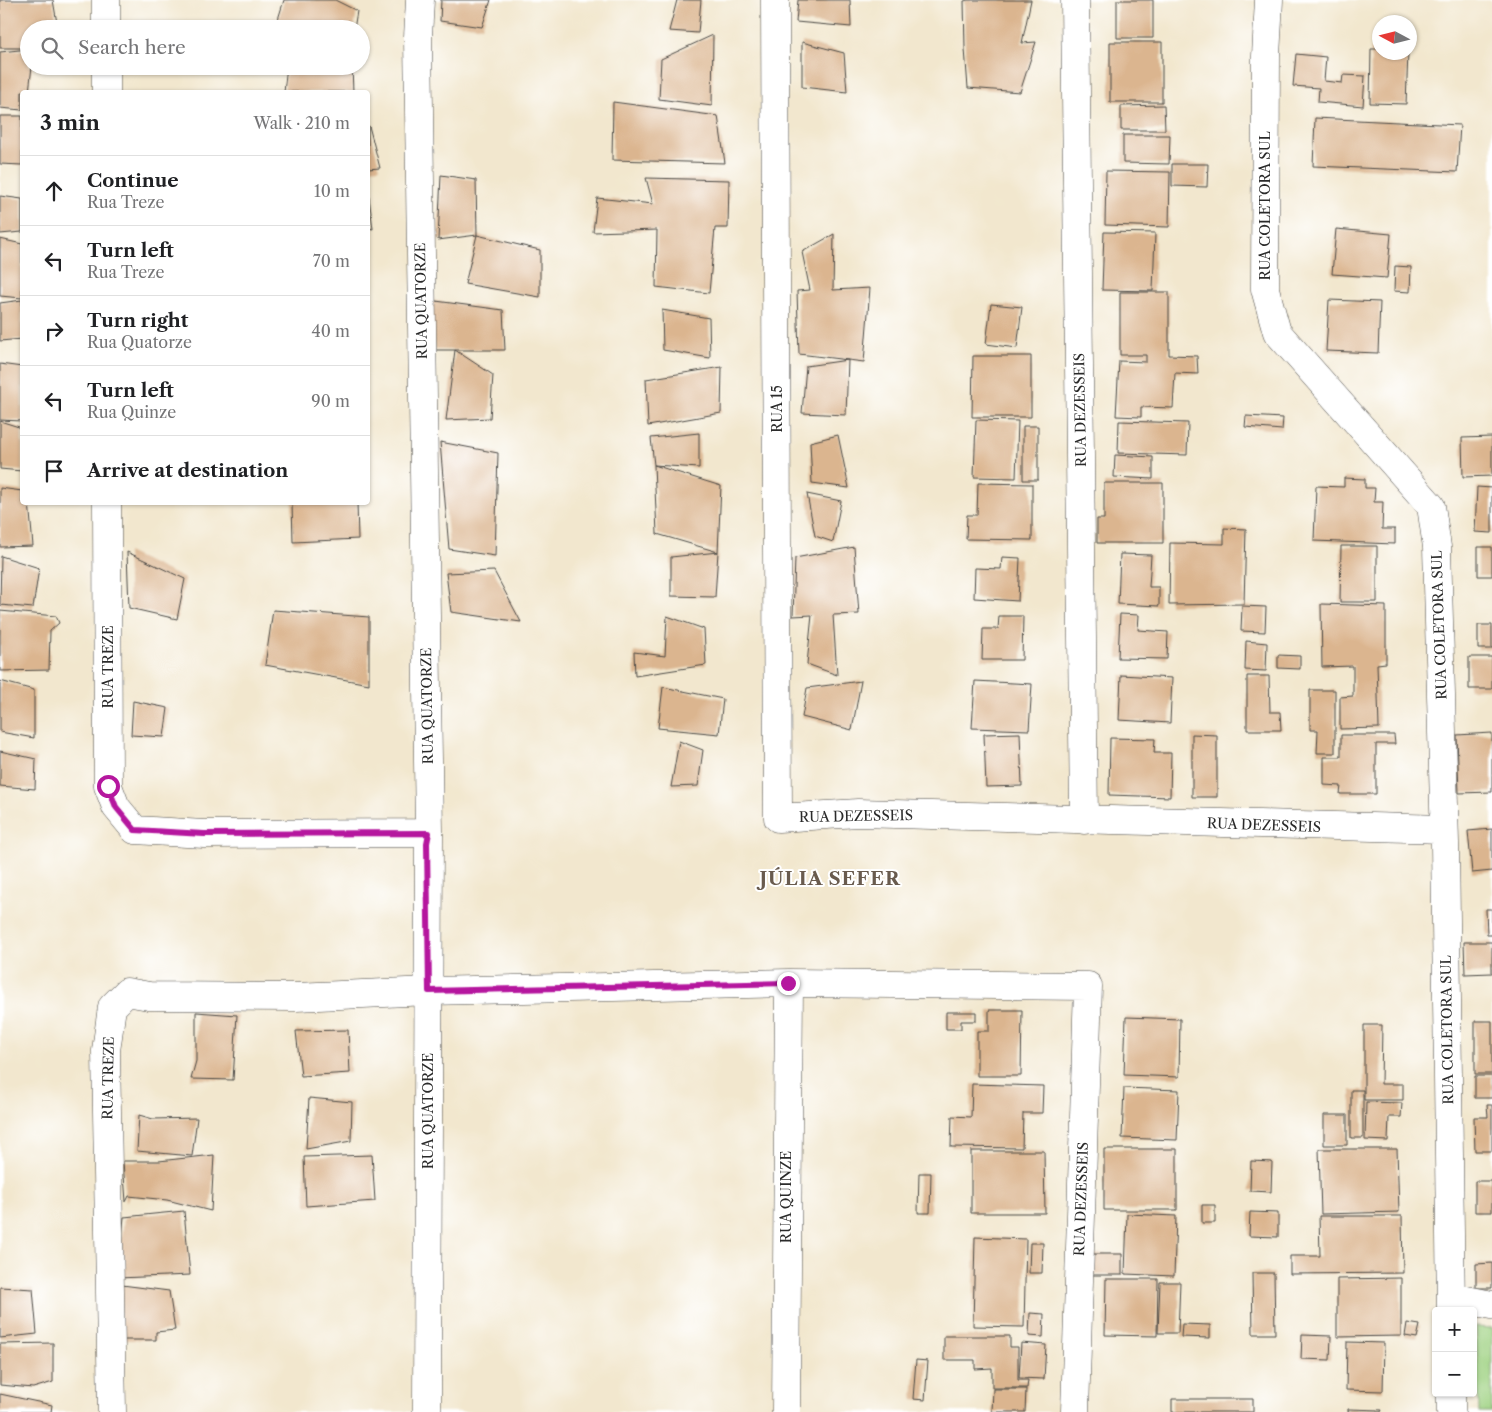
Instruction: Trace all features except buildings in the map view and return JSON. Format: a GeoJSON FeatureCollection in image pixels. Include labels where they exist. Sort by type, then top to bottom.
{"type":"FeatureCollection","features":[{"type":"Feature","properties":{"kind":"street"},"geometry":{"type":"LineString","coordinates":[[106,0],[106,20]]}},
{"type":"Feature","properties":{"kind":"street","name":"RUA QUATORZE"},"geometry":{"type":"LineString","coordinates":[[420,0],[418,37],[429,833],[427,843],[429,991],[427,1412]]}},
{"type":"Feature","properties":{"kind":"street","name":"RUA 15"},"geometry":{"type":"LineString","coordinates":[[775,0],[778,818]]}},
{"type":"Feature","properties":{"kind":"street","name":"RUA DEZESSEIS"},"geometry":{"type":"LineString","coordinates":[[1075,0],[1084,820]]}},
{"type":"Feature","properties":{"kind":"street","name":"RUA COLETORA SUL"},"geometry":{"type":"LineString","coordinates":[[1268,0],[1265,289],[1277,332],[1431,506],[1437,547],[1444,829],[1451,1304]]}},
{"type":"Feature","properties":{"kind":"street"},"geometry":{"type":"LineString","coordinates":[[106,75],[106,90]]}},
{"type":"Feature","properties":{"kind":"street","name":"RUA TREZE"},"geometry":{"type":"LineString","coordinates":[[107,505],[108,786],[116,807],[135,830],[204,834],[429,833]]}},
{"type":"Feature","properties":{"kind":"street","name":"RUA DEZESSEIS"},"geometry":{"type":"LineString","coordinates":[[778,818],[858,813],[1444,829]]}},
{"type":"Feature","properties":{"kind":"street"},"geometry":{"type":"LineString","coordinates":[[429,991],[788,983]]}},
{"type":"Feature","properties":{"kind":"street","name":"RUA DEZESSEIS"},"geometry":{"type":"LineString","coordinates":[[788,983],[1088,986],[1075,1412]]}},
{"type":"Feature","properties":{"kind":"street","name":"RUA QUINZE"},"geometry":{"type":"LineString","coordinates":[[786,1412],[788,983]]}},
{"type":"Feature","properties":{"kind":"street","name":"RUA TREZE"},"geometry":{"type":"LineString","coordinates":[[112,1412],[106,1051],[112,1008],[128,992],[150,996],[296,997],[429,991]]}},
{"type":"Feature","properties":{"kind":"street"},"geometry":{"type":"LineString","coordinates":[[1451,1304],[1492,1305]]}},
{"type":"Feature","properties":{"kind":"street"},"geometry":{"type":"LineString","coordinates":[[1450,1412],[1451,1397]]}},
{"type":"Feature","properties":{"kind":"green space"},"geometry":{"type":"Polygon","coordinates":[[[1477,1327],[1492,1328],[1492,1412],[1479,1412],[1477,1327]]]}},
{"type":"Feature","properties":{"kind":"district","name":"JÚLIA SEFER"},"geometry":{"type":"Point","coordinates":[830,878]}},
{"type":"Feature","properties":{"kind":"route"},"geometry":{"type":"LineString","coordinates":[[108,786],[116,807],[135,830],[204,834],[429,833],[427,843],[429,991],[788,983]]}}]}
